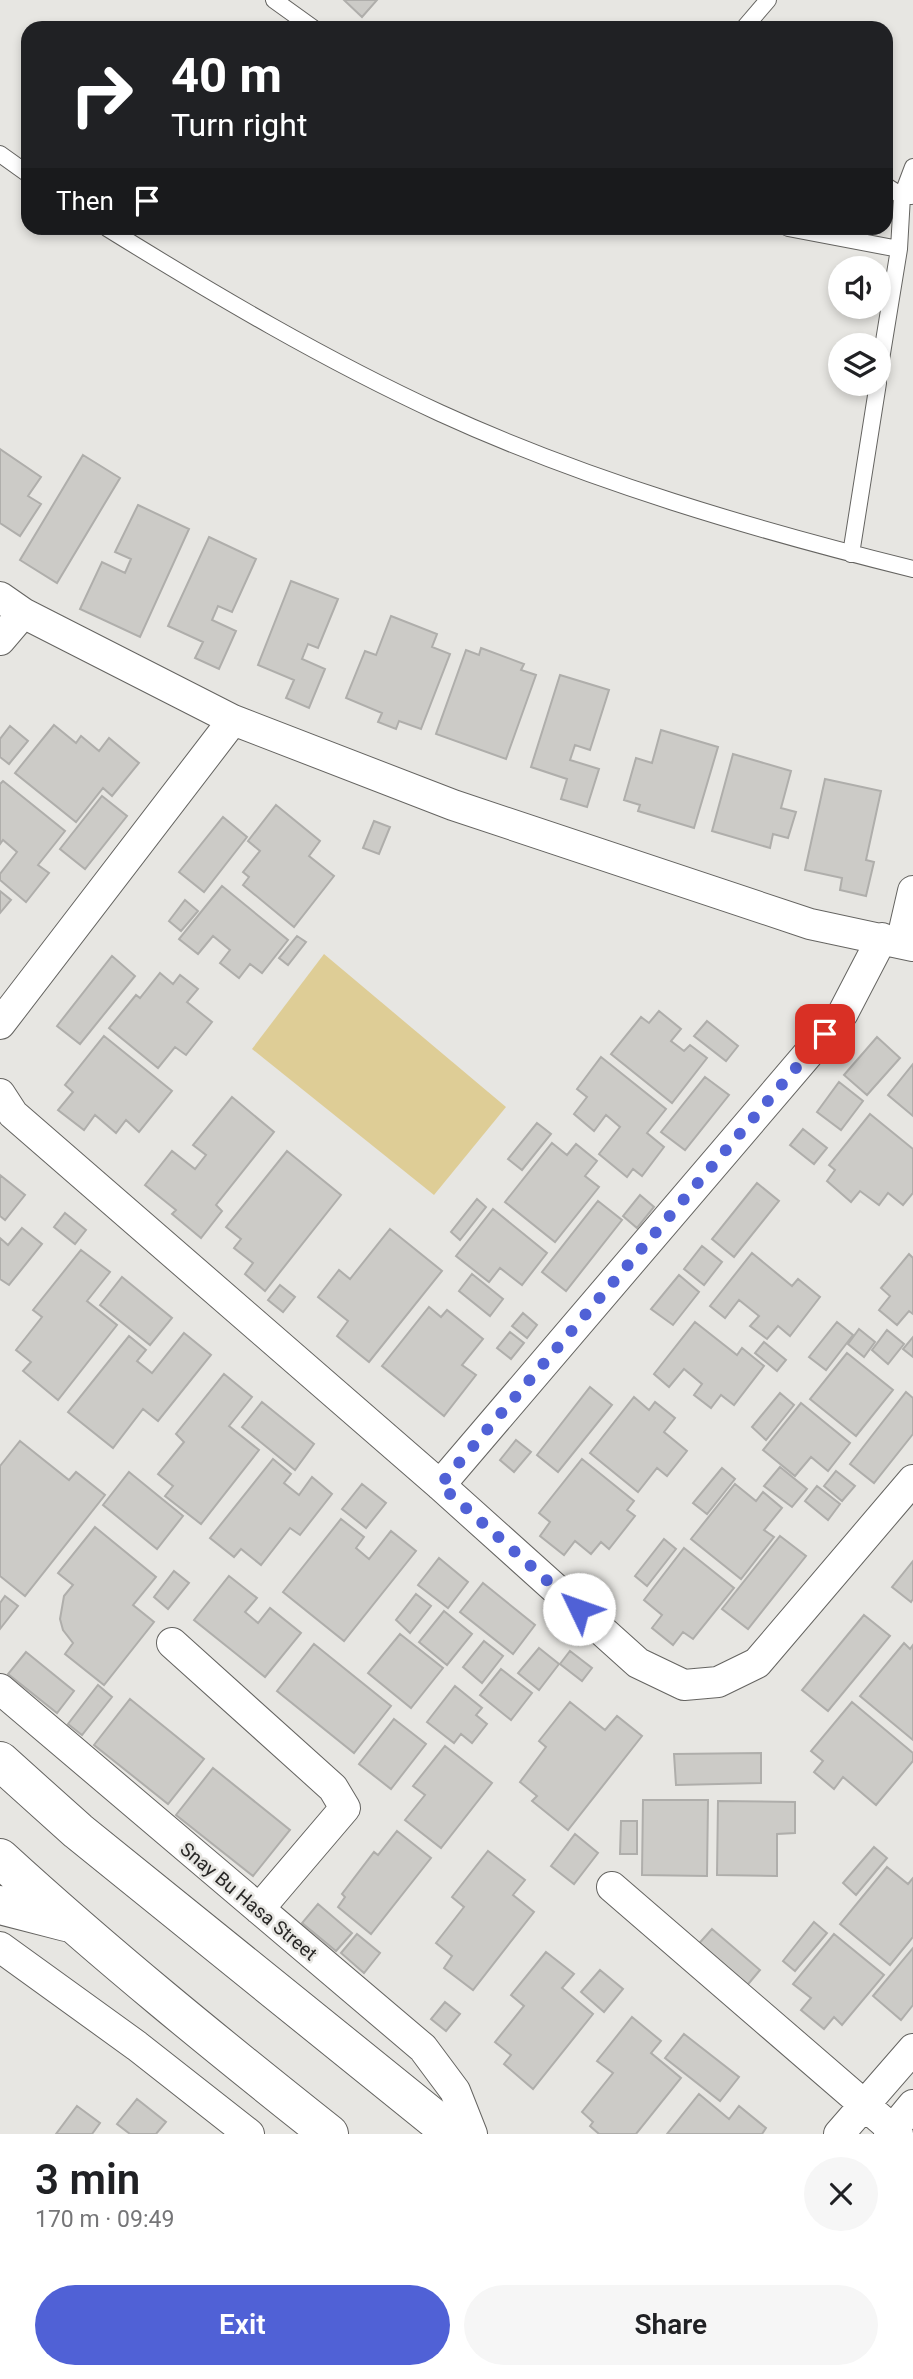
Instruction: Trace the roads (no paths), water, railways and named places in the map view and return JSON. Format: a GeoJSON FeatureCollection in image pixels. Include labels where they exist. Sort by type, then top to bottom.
{"type":"FeatureCollection","features":[{"type":"Feature","properties":{"kind":"street"},"geometry":{"type":"LineString","coordinates":[[0,640],[11,605],[233,720],[453,805],[810,924],[899,942]]}},
{"type":"Feature","properties":{"kind":"street"},"geometry":{"type":"LineString","coordinates":[[0,1024],[233,720]]}},
{"type":"Feature","properties":{"kind":"street"},"geometry":{"type":"LineString","coordinates":[[440,1485],[843,1013],[899,942],[913,891]]}},
{"type":"Feature","properties":{"kind":"street"},"geometry":{"type":"LineString","coordinates":[[0,1094],[13,1114],[440,1485],[638,1663],[684,1685],[718,1682],[757,1663],[913,1480]]}},
{"type":"Feature","properties":{"kind":"street"},"geometry":{"type":"LineString","coordinates":[[172,1643],[334,1788],[345,1808],[259,1909]]}},
{"type":"Feature","properties":{"kind":"street","name":"Snay Bu Hasa Street"},"geometry":{"type":"LineString","coordinates":[[0,1689],[423,2048],[455,2091],[472,2134]]}},
{"type":"Feature","properties":{"kind":"street"},"geometry":{"type":"LineString","coordinates":[[0,1761],[78,1831],[453,2134]]}},
{"type":"Feature","properties":{"kind":"street"},"geometry":{"type":"LineString","coordinates":[[0,1858],[72,1924],[329,2134]]}},
{"type":"Feature","properties":{"kind":"street"},"geometry":{"type":"LineString","coordinates":[[612,1887],[893,2133],[913,2105]]}},
{"type":"Feature","properties":{"kind":"street"},"geometry":{"type":"LineString","coordinates":[[0,1905],[72,1924]]}},
{"type":"Feature","properties":{"kind":"street"},"geometry":{"type":"LineString","coordinates":[[0,1947],[137,2046],[248,2134]]}},
{"type":"Feature","properties":{"kind":"street"},"geometry":{"type":"LineString","coordinates":[[839,2134],[913,2049]]}},
{"type":"Feature","properties":{"kind":"lane"},"geometry":{"type":"LineString","coordinates":[[274,0],[303,21]]}},
{"type":"Feature","properties":{"kind":"lane"},"geometry":{"type":"LineString","coordinates":[[750,21],[768,0]]}},
{"type":"Feature","properties":{"kind":"lane"},"geometry":{"type":"LineString","coordinates":[[0,154],[21,169]]}},
{"type":"Feature","properties":{"kind":"lane"},"geometry":{"type":"LineString","coordinates":[[885,333],[913,167]]}},
{"type":"Feature","properties":{"kind":"lane"},"geometry":{"type":"LineString","coordinates":[[119,235],[268,324],[441,414],[647,492],[851,554],[913,569]]}},
{"type":"Feature","properties":{"kind":"lane"},"geometry":{"type":"LineString","coordinates":[[825,235],[899,249]]}},
{"type":"Feature","properties":{"kind":"lane"},"geometry":{"type":"LineString","coordinates":[[851,554],[876,396]]}}]}
